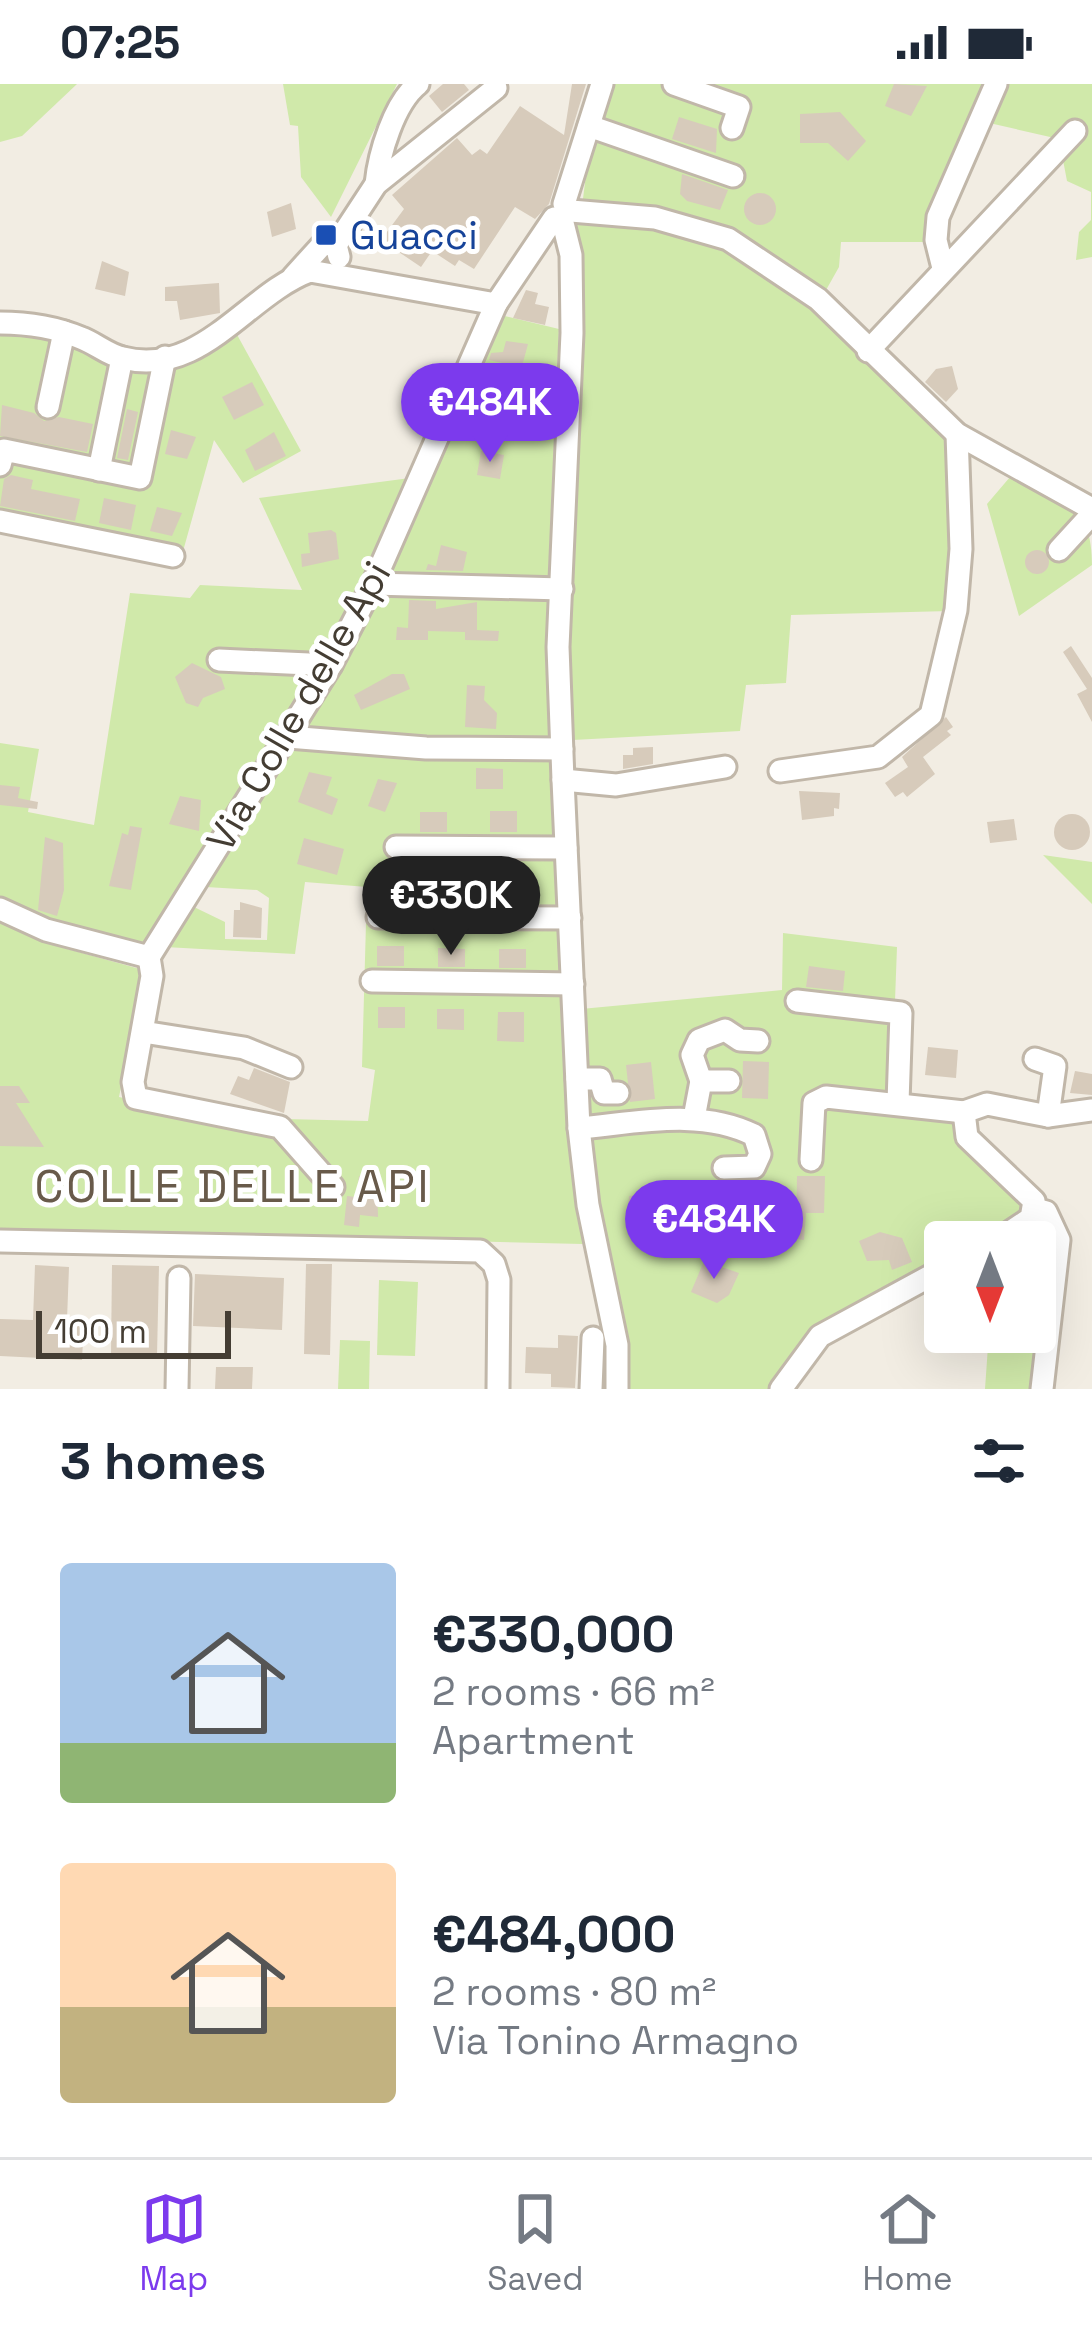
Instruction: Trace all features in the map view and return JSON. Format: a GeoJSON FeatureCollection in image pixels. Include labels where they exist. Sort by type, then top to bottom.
{"type":"FeatureCollection","features":[{"type":"Feature","properties":{"kind":"street"},"geometry":{"type":"LineString","coordinates":[[336,245],[376,184],[393,127],[408,92],[418,84]]}},
{"type":"Feature","properties":{"kind":"street"},"geometry":{"type":"LineString","coordinates":[[602,84],[563,214],[572,255],[572,333],[562,589],[562,749],[579,1128],[588,1205],[617,1345],[617,1389]]}},
{"type":"Feature","properties":{"kind":"street"},"geometry":{"type":"LineString","coordinates":[[674,84],[739,107],[732,128]]}},
{"type":"Feature","properties":{"kind":"street"},"geometry":{"type":"LineString","coordinates":[[944,268],[936,240],[938,218],[996,84]]}},
{"type":"Feature","properties":{"kind":"street"},"geometry":{"type":"LineString","coordinates":[[376,184],[496,88]]}},
{"type":"Feature","properties":{"kind":"street"},"geometry":{"type":"LineString","coordinates":[[589,126],[733,176]]}},
{"type":"Feature","properties":{"kind":"street"},"geometry":{"type":"LineString","coordinates":[[868,351],[1075,130]]}},
{"type":"Feature","properties":{"kind":"street"},"geometry":{"type":"LineString","coordinates":[[563,214],[656,218],[728,239],[818,299],[957,434],[1092,512],[1059,550]]}},
{"type":"Feature","properties":{"kind":"street","name":"Via Colle delle Api"},"geometry":{"type":"LineString","coordinates":[[149,957],[331,665],[373,584],[496,304],[563,214]]}},
{"type":"Feature","properties":{"kind":"street"},"geometry":{"type":"LineString","coordinates":[[0,322],[64,332],[122,358],[165,357],[202,346],[293,278],[323,244],[336,245]]}},
{"type":"Feature","properties":{"kind":"street"},"geometry":{"type":"LineString","coordinates":[[330,272],[340,255],[336,245]]}},
{"type":"Feature","properties":{"kind":"street"},"geometry":{"type":"LineString","coordinates":[[293,278],[330,272],[393,290],[496,304]]}},
{"type":"Feature","properties":{"kind":"street"},"geometry":{"type":"LineString","coordinates":[[48,406],[64,332]]}},
{"type":"Feature","properties":{"kind":"street"},"geometry":{"type":"LineString","coordinates":[[0,465],[4,450],[140,478],[165,357]]}},
{"type":"Feature","properties":{"kind":"street"},"geometry":{"type":"LineString","coordinates":[[99,470],[122,358]]}},
{"type":"Feature","properties":{"kind":"street"},"geometry":{"type":"LineString","coordinates":[[780,771],[878,757],[932,716],[956,610],[961,549],[957,434]]}},
{"type":"Feature","properties":{"kind":"street"},"geometry":{"type":"LineString","coordinates":[[0,521],[172,556]]}},
{"type":"Feature","properties":{"kind":"street"},"geometry":{"type":"LineString","coordinates":[[373,584],[562,589]]}},
{"type":"Feature","properties":{"kind":"street"},"geometry":{"type":"LineString","coordinates":[[219,660],[331,665]]}},
{"type":"Feature","properties":{"kind":"street"},"geometry":{"type":"LineString","coordinates":[[288,737],[426,748],[562,749]]}},
{"type":"Feature","properties":{"kind":"street"},"geometry":{"type":"LineString","coordinates":[[563,780],[616,784],[725,767]]}},
{"type":"Feature","properties":{"kind":"street"},"geometry":{"type":"LineString","coordinates":[[396,847],[566,848]]}},
{"type":"Feature","properties":{"kind":"street"},"geometry":{"type":"LineString","coordinates":[[0,909],[46,930],[149,957],[136,1098],[280,1127],[333,1187]]}},
{"type":"Feature","properties":{"kind":"street"},"geometry":{"type":"LineString","coordinates":[[378,916],[570,918]]}},
{"type":"Feature","properties":{"kind":"street"},"geometry":{"type":"LineString","coordinates":[[372,981],[573,984]]}},
{"type":"Feature","properties":{"kind":"street"},"geometry":{"type":"LineString","coordinates":[[797,1001],[901,1013],[898,1102]]}},
{"type":"Feature","properties":{"kind":"street"},"geometry":{"type":"LineString","coordinates":[[694,1118],[701,1082],[692,1055],[699,1040],[725,1030],[740,1040],[758,1041]]}},
{"type":"Feature","properties":{"kind":"street"},"geometry":{"type":"LineString","coordinates":[[143,1032],[244,1048],[291,1067]]}},
{"type":"Feature","properties":{"kind":"street"},"geometry":{"type":"LineString","coordinates":[[1035,1059],[1055,1066],[1048,1116]]}},
{"type":"Feature","properties":{"kind":"street"},"geometry":{"type":"LineString","coordinates":[[577,1079],[600,1079],[604,1093],[619,1093]]}},
{"type":"Feature","properties":{"kind":"street"},"geometry":{"type":"LineString","coordinates":[[701,1082],[729,1081]]}},
{"type":"Feature","properties":{"kind":"street"},"geometry":{"type":"LineString","coordinates":[[812,1160],[814,1103],[826,1097],[964,1112],[986,1104],[1048,1116],[1092,1110]]}},
{"type":"Feature","properties":{"kind":"street"},"geometry":{"type":"LineString","coordinates":[[964,1112],[968,1137],[1015,1177],[1035,1209],[1046,1212],[1059,1240],[1042,1389]]}},
{"type":"Feature","properties":{"kind":"street"},"geometry":{"type":"LineString","coordinates":[[579,1128],[694,1118],[732,1124],[754,1135],[760,1154],[754,1167],[724,1168]]}},
{"type":"Feature","properties":{"kind":"street"},"geometry":{"type":"LineString","coordinates":[[1020,1221],[1035,1209]]}},
{"type":"Feature","properties":{"kind":"street"},"geometry":{"type":"LineString","coordinates":[[0,1240],[480,1251],[494,1264],[499,1280],[498,1389]]}},
{"type":"Feature","properties":{"kind":"street"},"geometry":{"type":"LineString","coordinates":[[177,1389],[178,1278]]}},
{"type":"Feature","properties":{"kind":"street"},"geometry":{"type":"LineString","coordinates":[[781,1389],[820,1336],[924,1279]]}},
{"type":"Feature","properties":{"kind":"street"},"geometry":{"type":"LineString","coordinates":[[591,1389],[593,1338]]}},
{"type":"Feature","properties":{"kind":"green space"},"geometry":{"type":"Polygon","coordinates":[[[0,84],[77,84],[22,136],[0,142],[0,84]]]}},
{"type":"Feature","properties":{"kind":"green space"},"geometry":{"type":"Polygon","coordinates":[[[283,84],[397,84],[331,217],[301,177],[298,126],[290,125],[283,84]]]}},
{"type":"Feature","properties":{"kind":"green space"},"geometry":{"type":"Polygon","coordinates":[[[610,84],[1092,84],[1092,257],[1076,260],[1079,232],[1091,220],[1091,192],[1067,181],[1059,139],[976,120],[930,242],[841,242],[839,267],[821,299],[729,237],[582,207],[588,158],[610,84]]]}},
{"type":"Feature","properties":{"kind":"green space"},"geometry":{"type":"Polygon","coordinates":[[[577,217],[701,235],[814,302],[951,442],[950,611],[791,615],[786,683],[746,685],[740,731],[573,740],[575,766],[567,764],[577,217]]]}},
{"type":"Feature","properties":{"kind":"green space"},"geometry":{"type":"Polygon","coordinates":[[[496,314],[559,329],[545,652],[569,1127],[583,1244],[0,1230],[0,923],[53,945],[140,969],[143,980],[119,1097],[274,1129],[285,1119],[368,1121],[375,1070],[362,1067],[367,887],[305,882],[295,954],[165,947],[194,907],[225,922],[225,939],[267,940],[269,898],[257,890],[206,887],[336,669],[496,314]]]}},
{"type":"Feature","properties":{"kind":"green space"},"geometry":{"type":"Polygon","coordinates":[[[0,331],[28,332],[168,368],[209,352],[235,331],[301,451],[243,483],[214,440],[180,562],[0,527],[0,331]]]}},
{"type":"Feature","properties":{"kind":"green space"},"geometry":{"type":"Polygon","coordinates":[[[1016,470],[1061,497],[1080,516],[1091,545],[1092,565],[1019,616],[987,504],[1016,470]]]}},
{"type":"Feature","properties":{"kind":"green space"},"geometry":{"type":"Polygon","coordinates":[[[410,478],[322,658],[148,943],[94,938],[0,901],[0,743],[39,749],[28,812],[94,825],[130,593],[190,598],[200,585],[302,590],[259,498],[410,478]]]}},
{"type":"Feature","properties":{"kind":"green space"},"geometry":{"type":"Polygon","coordinates":[[[1043,855],[1092,862],[1092,904],[1043,855]]]}},
{"type":"Feature","properties":{"kind":"green space"},"geometry":{"type":"Polygon","coordinates":[[[783,933],[897,947],[891,1109],[953,1116],[1044,1221],[924,1221],[924,1274],[811,1332],[773,1389],[625,1389],[593,1194],[581,1009],[782,990],[783,933]]]}},
{"type":"Feature","properties":{"kind":"green space"},"geometry":{"type":"Polygon","coordinates":[[[379,1280],[418,1282],[415,1356],[377,1355],[379,1280]]]}},
{"type":"Feature","properties":{"kind":"green space"},"geometry":{"type":"Polygon","coordinates":[[[340,1340],[370,1341],[369,1389],[338,1389],[340,1340]]]}},
{"type":"Feature","properties":{"kind":"green space"},"geometry":{"type":"Polygon","coordinates":[[[988,1353],[1041,1353],[1037,1389],[985,1389],[988,1353]]]}},
{"type":"Feature","properties":{"kind":"building"},"geometry":{"type":"Polygon","coordinates":[[[443,84],[464,84],[469,90],[442,112],[429,96],[443,84]]]}},
{"type":"Feature","properties":{"kind":"building"},"geometry":{"type":"Polygon","coordinates":[[[572,84],[586,84],[549,204],[535,219],[515,207],[474,269],[459,260],[455,266],[432,251],[421,267],[381,240],[404,209],[392,195],[457,138],[472,155],[480,149],[487,154],[520,106],[564,135],[572,84]]]}},
{"type":"Feature","properties":{"kind":"building"},"geometry":{"type":"Polygon","coordinates":[[[894,84],[927,86],[911,116],[885,106],[894,84]]]}},
{"type":"Feature","properties":{"kind":"building"},"geometry":{"type":"Polygon","coordinates":[[[840,112],[866,141],[848,161],[828,143],[800,143],[800,114],[840,112]]]}},
{"type":"Feature","properties":{"kind":"building"},"geometry":{"type":"Polygon","coordinates":[[[679,117],[717,129],[716,153],[672,139],[679,117]]]}},
{"type":"Feature","properties":{"kind":"building"},"geometry":{"type":"Polygon","coordinates":[[[682,174],[728,190],[720,210],[687,201],[680,194],[682,174]]]}},
{"type":"Feature","properties":{"kind":"building"},"geometry":{"type":"Polygon","coordinates":[[[760,193],[771,198],[776,209],[771,220],[760,225],[749,220],[744,209],[749,198],[760,193]]]}},
{"type":"Feature","properties":{"kind":"building"},"geometry":{"type":"Polygon","coordinates":[[[291,203],[296,229],[272,237],[267,212],[291,203]]]}},
{"type":"Feature","properties":{"kind":"building"},"geometry":{"type":"Polygon","coordinates":[[[102,261],[129,272],[125,296],[95,289],[102,261]]]}},
{"type":"Feature","properties":{"kind":"building"},"geometry":{"type":"Polygon","coordinates":[[[219,283],[220,313],[180,320],[177,301],[165,301],[165,287],[219,283]]]}},
{"type":"Feature","properties":{"kind":"building"},"geometry":{"type":"Polygon","coordinates":[[[526,290],[538,293],[535,304],[549,307],[545,325],[513,318],[526,290]]]}},
{"type":"Feature","properties":{"kind":"building"},"geometry":{"type":"Polygon","coordinates":[[[506,341],[528,344],[515,392],[527,394],[524,408],[491,403],[506,364],[489,360],[491,353],[503,352],[506,341]]]}},
{"type":"Feature","properties":{"kind":"building"},"geometry":{"type":"Polygon","coordinates":[[[952,366],[958,389],[946,402],[925,382],[936,369],[952,366]]]}},
{"type":"Feature","properties":{"kind":"building"},"geometry":{"type":"Polygon","coordinates":[[[252,382],[264,405],[234,420],[222,397],[252,382]]]}},
{"type":"Feature","properties":{"kind":"building"},"geometry":{"type":"Polygon","coordinates":[[[2,405],[34,413],[44,421],[59,417],[93,424],[87,452],[0,436],[2,405]]]}},
{"type":"Feature","properties":{"kind":"building"},"geometry":{"type":"Polygon","coordinates":[[[127,409],[138,412],[128,460],[117,458],[127,409]]]}},
{"type":"Feature","properties":{"kind":"building"},"geometry":{"type":"Polygon","coordinates":[[[171,430],[196,437],[187,459],[165,454],[171,430]]]}},
{"type":"Feature","properties":{"kind":"building"},"geometry":{"type":"Polygon","coordinates":[[[274,432],[286,456],[255,471],[245,450],[274,432]]]}},
{"type":"Feature","properties":{"kind":"building"},"geometry":{"type":"Polygon","coordinates":[[[481,451],[504,455],[500,479],[477,475],[481,451]]]}},
{"type":"Feature","properties":{"kind":"building"},"geometry":{"type":"Polygon","coordinates":[[[11,475],[33,480],[31,489],[80,499],[75,521],[0,506],[4,479],[11,475]]]}},
{"type":"Feature","properties":{"kind":"building"},"geometry":{"type":"Polygon","coordinates":[[[104,498],[136,505],[131,530],[99,523],[104,498]]]}},
{"type":"Feature","properties":{"kind":"building"},"geometry":{"type":"Polygon","coordinates":[[[157,507],[182,513],[172,536],[150,531],[157,507]]]}},
{"type":"Feature","properties":{"kind":"building"},"geometry":{"type":"Polygon","coordinates":[[[308,533],[336,533],[339,559],[302,567],[301,554],[310,553],[308,533]]]}},
{"type":"Feature","properties":{"kind":"building"},"geometry":{"type":"Polygon","coordinates":[[[441,545],[467,552],[463,571],[426,570],[428,564],[436,566],[441,545]]]}},
{"type":"Feature","properties":{"kind":"building"},"geometry":{"type":"Polygon","coordinates":[[[1037,550],[1046,553],[1046,571],[1037,574],[1028,571],[1025,562],[1028,553],[1037,550]]]}},
{"type":"Feature","properties":{"kind":"building"},"geometry":{"type":"Polygon","coordinates":[[[409,600],[436,601],[436,609],[477,602],[477,630],[499,631],[498,641],[465,640],[465,632],[428,631],[428,640],[396,640],[397,627],[408,628],[409,600]]]}},
{"type":"Feature","properties":{"kind":"building"},"geometry":{"type":"Polygon","coordinates":[[[1071,646],[1092,678],[1092,722],[1077,694],[1087,689],[1063,652],[1071,646]]]}},
{"type":"Feature","properties":{"kind":"building"},"geometry":{"type":"Polygon","coordinates":[[[192,663],[221,677],[225,689],[203,698],[198,707],[186,703],[175,677],[192,663]]]}},
{"type":"Feature","properties":{"kind":"building"},"geometry":{"type":"Polygon","coordinates":[[[392,674],[404,674],[410,689],[361,710],[354,695],[392,674]]]}},
{"type":"Feature","properties":{"kind":"building"},"geometry":{"type":"Polygon","coordinates":[[[467,685],[485,686],[484,700],[497,713],[496,729],[465,727],[467,685]]]}},
{"type":"Feature","properties":{"kind":"building"},"geometry":{"type":"Polygon","coordinates":[[[946,717],[953,727],[947,731],[951,735],[923,757],[935,774],[907,797],[903,792],[895,797],[885,783],[908,767],[902,757],[946,717]]]}},
{"type":"Feature","properties":{"kind":"building"},"geometry":{"type":"Polygon","coordinates":[[[653,747],[653,764],[623,769],[623,755],[633,755],[633,748],[653,747]]]}},
{"type":"Feature","properties":{"kind":"building"},"geometry":{"type":"Polygon","coordinates":[[[476,768],[503,769],[503,789],[476,789],[476,768]]]}},
{"type":"Feature","properties":{"kind":"building"},"geometry":{"type":"Polygon","coordinates":[[[309,772],[332,777],[326,794],[338,799],[332,815],[298,802],[309,772]]]}},
{"type":"Feature","properties":{"kind":"building"},"geometry":{"type":"Polygon","coordinates":[[[378,779],[397,783],[385,812],[368,806],[378,779]]]}},
{"type":"Feature","properties":{"kind":"building"},"geometry":{"type":"Polygon","coordinates":[[[0,785],[20,787],[18,798],[38,802],[37,809],[0,805],[0,785]]]}},
{"type":"Feature","properties":{"kind":"building"},"geometry":{"type":"Polygon","coordinates":[[[799,791],[840,793],[839,809],[834,808],[834,816],[802,820],[799,791]]]}},
{"type":"Feature","properties":{"kind":"building"},"geometry":{"type":"Polygon","coordinates":[[[180,796],[201,800],[199,831],[169,824],[180,796]]]}},
{"type":"Feature","properties":{"kind":"building"},"geometry":{"type":"Polygon","coordinates":[[[490,811],[517,811],[517,832],[490,832],[490,811]]]}},
{"type":"Feature","properties":{"kind":"building"},"geometry":{"type":"Polygon","coordinates":[[[420,812],[447,812],[447,832],[420,832],[420,812]]]}},
{"type":"Feature","properties":{"kind":"building"},"geometry":{"type":"Polygon","coordinates":[[[1072,814],[1085,819],[1090,832],[1085,845],[1072,850],[1059,845],[1054,832],[1059,819],[1072,814]]]}},
{"type":"Feature","properties":{"kind":"building"},"geometry":{"type":"Polygon","coordinates":[[[1014,819],[1017,840],[990,843],[987,822],[1014,819]]]}},
{"type":"Feature","properties":{"kind":"building"},"geometry":{"type":"Polygon","coordinates":[[[130,826],[142,828],[131,890],[109,886],[122,833],[128,835],[130,826]]]}},
{"type":"Feature","properties":{"kind":"building"},"geometry":{"type":"Polygon","coordinates":[[[45,837],[63,843],[64,890],[57,916],[38,910],[45,837]]]}},
{"type":"Feature","properties":{"kind":"building"},"geometry":{"type":"Polygon","coordinates":[[[304,838],[344,849],[337,875],[297,864],[304,838]]]}},
{"type":"Feature","properties":{"kind":"building"},"geometry":{"type":"Polygon","coordinates":[[[439,880],[466,881],[465,901],[439,901],[439,880]]]}},
{"type":"Feature","properties":{"kind":"building"},"geometry":{"type":"Polygon","coordinates":[[[385,881],[412,881],[412,902],[385,902],[385,881]]]}},
{"type":"Feature","properties":{"kind":"building"},"geometry":{"type":"Polygon","coordinates":[[[493,883],[520,883],[519,903],[492,903],[493,883]]]}},
{"type":"Feature","properties":{"kind":"building"},"geometry":{"type":"Polygon","coordinates":[[[240,902],[262,908],[261,938],[233,937],[234,910],[240,910],[240,902]]]}},
{"type":"Feature","properties":{"kind":"building"},"geometry":{"type":"Polygon","coordinates":[[[377,946],[404,946],[404,966],[377,966],[377,946]]]}},
{"type":"Feature","properties":{"kind":"building"},"geometry":{"type":"Polygon","coordinates":[[[438,948],[465,949],[465,967],[438,967],[438,948]]]}},
{"type":"Feature","properties":{"kind":"building"},"geometry":{"type":"Polygon","coordinates":[[[499,949],[526,949],[526,968],[499,968],[499,949]]]}},
{"type":"Feature","properties":{"kind":"building"},"geometry":{"type":"Polygon","coordinates":[[[809,966],[845,971],[843,991],[806,987],[809,966]]]}},
{"type":"Feature","properties":{"kind":"building"},"geometry":{"type":"Polygon","coordinates":[[[378,1007],[405,1007],[405,1028],[378,1028],[378,1007]]]}},
{"type":"Feature","properties":{"kind":"building"},"geometry":{"type":"Polygon","coordinates":[[[437,1009],[464,1009],[464,1030],[437,1029],[437,1009]]]}},
{"type":"Feature","properties":{"kind":"building"},"geometry":{"type":"Polygon","coordinates":[[[498,1012],[524,1012],[524,1042],[497,1041],[498,1012]]]}},
{"type":"Feature","properties":{"kind":"building"},"geometry":{"type":"Polygon","coordinates":[[[928,1047],[958,1050],[956,1078],[925,1075],[928,1047]]]}},
{"type":"Feature","properties":{"kind":"building"},"geometry":{"type":"Polygon","coordinates":[[[743,1061],[769,1062],[768,1099],[742,1098],[743,1061]]]}},
{"type":"Feature","properties":{"kind":"building"},"geometry":{"type":"Polygon","coordinates":[[[651,1062],[655,1099],[630,1102],[626,1065],[651,1062]]]}},
{"type":"Feature","properties":{"kind":"building"},"geometry":{"type":"Polygon","coordinates":[[[254,1068],[290,1082],[284,1113],[230,1094],[238,1076],[249,1080],[254,1068]]]}},
{"type":"Feature","properties":{"kind":"building"},"geometry":{"type":"Polygon","coordinates":[[[1075,1071],[1092,1074],[1092,1095],[1070,1093],[1075,1071]]]}},
{"type":"Feature","properties":{"kind":"building"},"geometry":{"type":"Polygon","coordinates":[[[0,1086],[19,1086],[30,1103],[16,1103],[44,1147],[0,1146],[0,1086]]]}},
{"type":"Feature","properties":{"kind":"building"},"geometry":{"type":"Polygon","coordinates":[[[359,1176],[377,1178],[378,1217],[360,1215],[359,1227],[344,1225],[347,1196],[356,1197],[359,1176]]]}},
{"type":"Feature","properties":{"kind":"building"},"geometry":{"type":"Polygon","coordinates":[[[797,1176],[825,1176],[824,1213],[806,1213],[804,1240],[796,1239],[797,1176]]]}},
{"type":"Feature","properties":{"kind":"building"},"geometry":{"type":"Polygon","coordinates":[[[717,1184],[742,1185],[741,1222],[715,1221],[717,1184]]]}},
{"type":"Feature","properties":{"kind":"building"},"geometry":{"type":"Polygon","coordinates":[[[655,1193],[665,1206],[661,1230],[637,1229],[637,1223],[626,1223],[629,1196],[655,1193]]]}},
{"type":"Feature","properties":{"kind":"building"},"geometry":{"type":"Polygon","coordinates":[[[880,1232],[902,1238],[912,1262],[892,1270],[889,1260],[867,1261],[859,1241],[880,1232]]]}},
{"type":"Feature","properties":{"kind":"building"},"geometry":{"type":"Polygon","coordinates":[[[704,1261],[739,1273],[729,1295],[717,1303],[691,1292],[704,1261]]]}},
{"type":"Feature","properties":{"kind":"building"},"geometry":{"type":"Polygon","coordinates":[[[306,1264],[332,1264],[330,1355],[304,1354],[306,1264]]]}},
{"type":"Feature","properties":{"kind":"building"},"geometry":{"type":"Polygon","coordinates":[[[35,1265],[69,1267],[67,1320],[84,1321],[82,1360],[0,1356],[0,1319],[33,1320],[35,1265]]]}},
{"type":"Feature","properties":{"kind":"building"},"geometry":{"type":"Polygon","coordinates":[[[112,1265],[159,1266],[157,1356],[111,1355],[112,1265]]]}},
{"type":"Feature","properties":{"kind":"building"},"geometry":{"type":"Polygon","coordinates":[[[195,1274],[284,1278],[282,1330],[193,1326],[195,1274]]]}},
{"type":"Feature","properties":{"kind":"building"},"geometry":{"type":"Polygon","coordinates":[[[558,1335],[578,1336],[575,1388],[551,1387],[551,1374],[525,1373],[526,1347],[558,1348],[558,1335]]]}},
{"type":"Feature","properties":{"kind":"building"},"geometry":{"type":"Polygon","coordinates":[[[216,1367],[253,1367],[252,1389],[215,1389],[216,1367]]]}},
{"type":"Feature","properties":{"kind":"place","name":"Guacci"},"geometry":{"type":"Point","coordinates":[326,235]}},
{"type":"Feature","properties":{"kind":"district","name":"COLLE DELLE API"},"geometry":{"type":"Point","coordinates":[233,1186]}}]}
